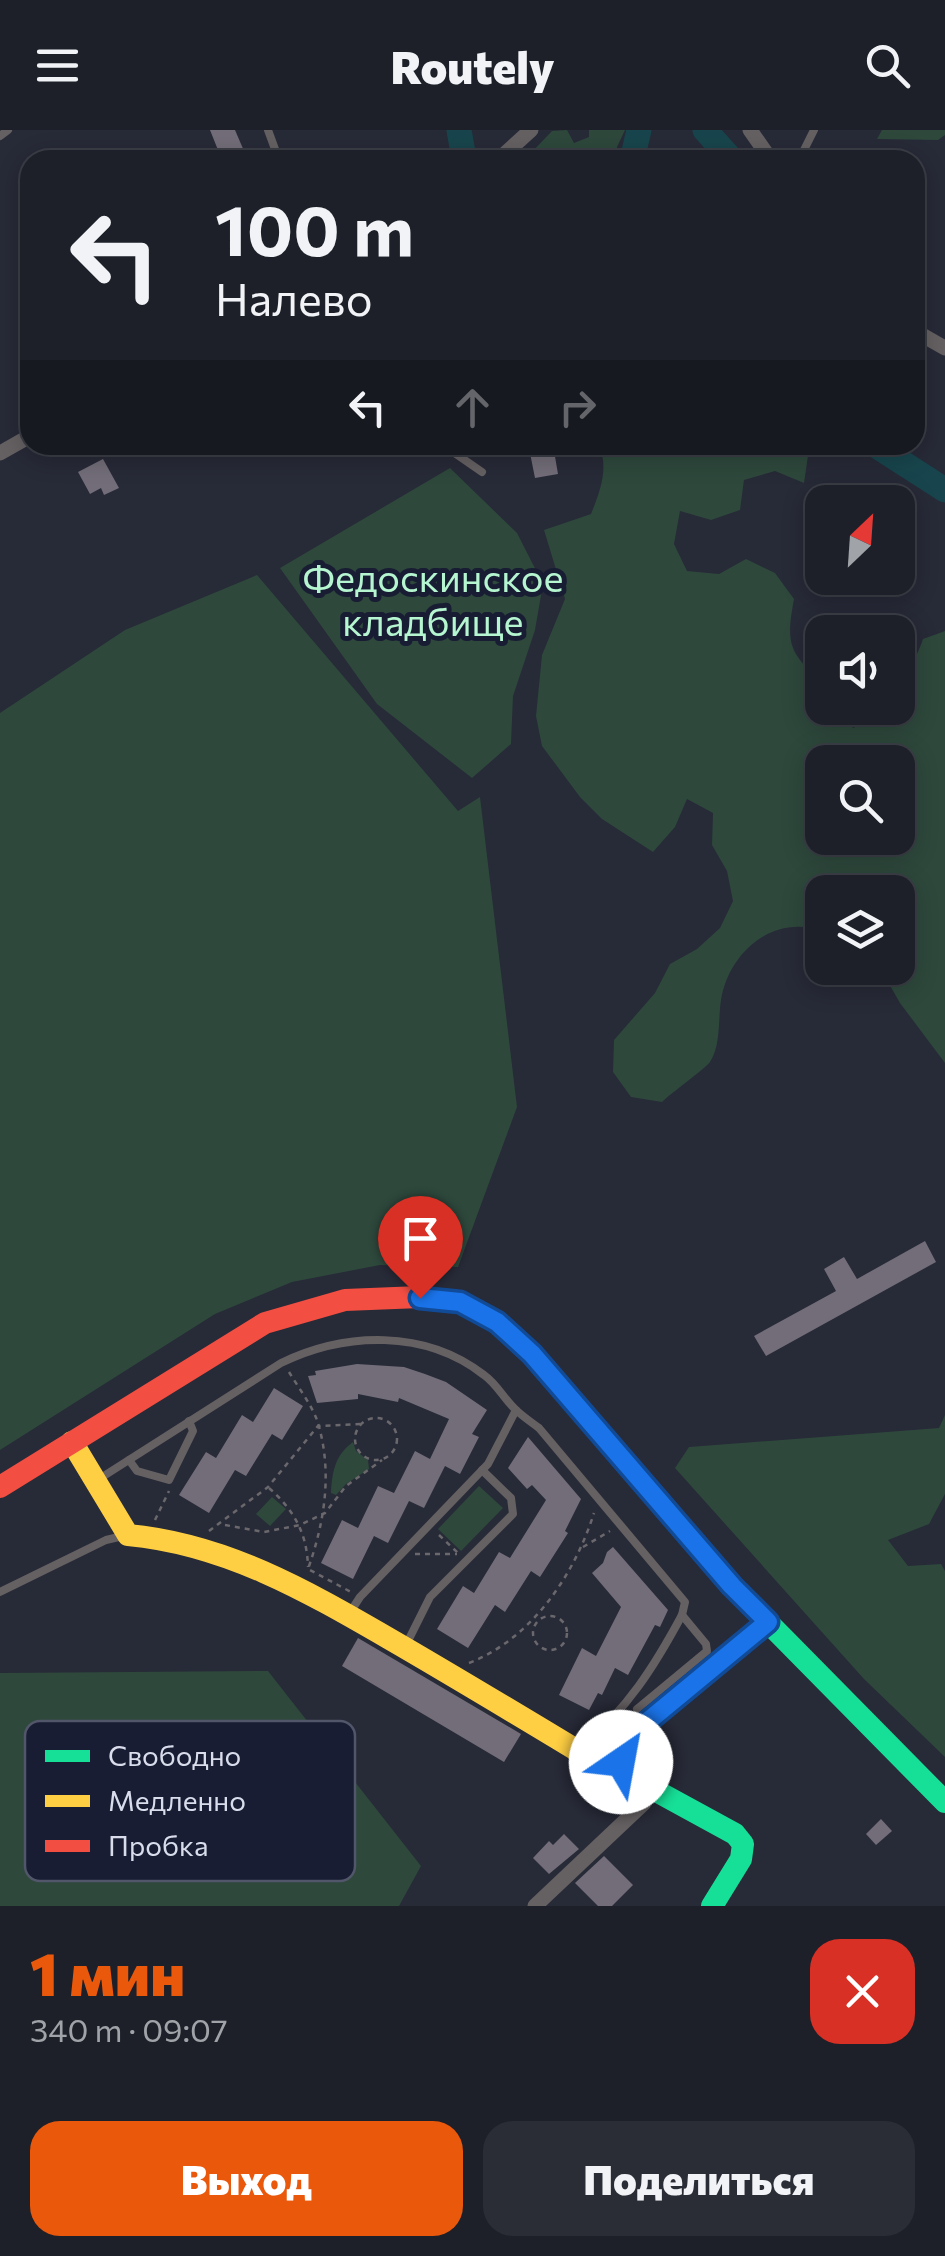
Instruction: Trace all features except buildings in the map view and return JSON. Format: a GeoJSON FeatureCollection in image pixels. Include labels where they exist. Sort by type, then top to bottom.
{"type":"FeatureCollection","features":[{"type":"Feature","properties":{"kind":"street"},"geometry":{"type":"LineString","coordinates":[[510,150],[531,130]]}},
{"type":"Feature","properties":{"kind":"street"},"geometry":{"type":"LineString","coordinates":[[0,1487],[265,1323],[345,1300],[420,1298],[460,1302],[497,1322],[532,1354],[732,1586],[945,1802]]}},
{"type":"Feature","properties":{"kind":"street"},"geometry":{"type":"LineString","coordinates":[[72,1442],[138,1535],[230,1555],[306,1580],[348,1615],[578,1751]]}},
{"type":"Feature","properties":{"kind":"street"},"geometry":{"type":"LineString","coordinates":[[712,1906],[741,1858],[743,1844],[735,1834],[649,1787],[621,1762],[624,1741],[768,1622]]}},
{"type":"Feature","properties":{"kind":"street"},"geometry":{"type":"LineString","coordinates":[[535,1906],[644,1803],[649,1787]]}},
{"type":"Feature","properties":{"kind":"lane"},"geometry":{"type":"LineString","coordinates":[[0,136],[8,130]]}},
{"type":"Feature","properties":{"kind":"lane"},"geometry":{"type":"LineString","coordinates":[[457,455],[482,472]]}},
{"type":"Feature","properties":{"kind":"lane"},"geometry":{"type":"LineString","coordinates":[[96,1481],[310,1348],[344,1340],[383,1339],[423,1346],[461,1359],[488,1377],[516,1410],[539,1428],[685,1602],[682,1615],[637,1692],[612,1722],[578,1751]]}},
{"type":"Feature","properties":{"kind":"lane"},"geometry":{"type":"LineString","coordinates":[[348,1615],[360,1597],[482,1470],[516,1410]]}},
{"type":"Feature","properties":{"kind":"lane"},"geometry":{"type":"LineString","coordinates":[[129,1460],[137,1471],[169,1480],[192,1432],[190,1421]]}},
{"type":"Feature","properties":{"kind":"lane"},"geometry":{"type":"LineString","coordinates":[[404,1647],[430,1597],[463,1558],[509,1519],[514,1508],[510,1498],[482,1470]]}},
{"type":"Feature","properties":{"kind":"lane"},"geometry":{"type":"LineString","coordinates":[[0,1592],[106,1540],[138,1535]]}},
{"type":"Feature","properties":{"kind":"lane"},"geometry":{"type":"LineString","coordinates":[[638,1709],[706,1651],[706,1644],[682,1615]]}},
{"type":"Feature","properties":{"kind":"path"},"geometry":{"type":"LineString","coordinates":[[283,1362],[318,1426],[324,1458],[325,1514],[306,1580]]}},
{"type":"Feature","properties":{"kind":"path"},"geometry":{"type":"LineString","coordinates":[[196,1546],[199,1537],[268,1487],[318,1426],[362,1424],[376,1418],[394,1427],[396,1446],[346,1486],[325,1514],[300,1525],[264,1532],[221,1524]]}},
{"type":"Feature","properties":{"kind":"path"},"geometry":{"type":"LineString","coordinates":[[362,1424],[354,1439],[358,1452],[369,1460],[382,1460]]}},
{"type":"Feature","properties":{"kind":"path"},"geometry":{"type":"LineString","coordinates":[[138,1535],[170,1489],[169,1480]]}},
{"type":"Feature","properties":{"kind":"path"},"geometry":{"type":"LineString","coordinates":[[268,1487],[286,1503],[300,1525],[308,1554],[306,1580]]}},
{"type":"Feature","properties":{"kind":"path"},"geometry":{"type":"LineString","coordinates":[[470,1664],[524,1628],[560,1587],[582,1548],[598,1497]]}},
{"type":"Feature","properties":{"kind":"path"},"geometry":{"type":"LineString","coordinates":[[429,1525],[463,1558]]}},
{"type":"Feature","properties":{"kind":"path"},"geometry":{"type":"LineString","coordinates":[[582,1548],[599,1535],[623,1526]]}},
{"type":"Feature","properties":{"kind":"path"},"geometry":{"type":"LineString","coordinates":[[399,1557],[439,1552],[463,1558]]}},
{"type":"Feature","properties":{"kind":"path"},"geometry":{"type":"LineString","coordinates":[[555,1616],[568,1635],[562,1646],[546,1650],[536,1644],[533,1630],[542,1618],[555,1616]]}},
{"type":"Feature","properties":{"kind":"path"},"geometry":{"type":"LineString","coordinates":[[524,1628],[533,1630]]}},
{"type":"Feature","properties":{"kind":"green space"},"geometry":{"type":"Polygon","coordinates":[[[567,130],[574,143],[589,137],[589,130],[625,130],[617,150],[534,150],[552,131],[567,130]]]}},
{"type":"Feature","properties":{"kind":"green space"},"geometry":{"type":"Polygon","coordinates":[[[882,130],[945,130],[945,135],[938,140],[877,139],[882,130]]]}},
{"type":"Feature","properties":{"kind":"green space"},"geometry":{"type":"Polygon","coordinates":[[[601,455],[808,455],[804,483],[775,471],[744,480],[740,510],[711,520],[680,511],[674,544],[687,571],[719,574],[746,559],[775,573],[794,599],[790,636],[805,665],[805,725],[915,725],[915,658],[923,639],[945,631],[945,1063],[890,985],[915,985],[915,875],[805,875],[805,927],[787,928],[756,941],[733,967],[721,1000],[716,1048],[710,1062],[662,1102],[631,1097],[613,1072],[614,1040],[655,993],[670,964],[697,949],[720,928],[733,901],[727,871],[712,845],[713,813],[687,799],[675,827],[653,852],[602,819],[580,797],[542,746],[536,716],[542,655],[565,599],[544,530],[591,514],[602,480],[601,455]]]}},
{"type":"Feature","properties":{"kind":"green space","name":"Федоскинское кладбище"},"geometry":{"type":"Polygon","coordinates":[[[450,468],[517,533],[543,584],[535,630],[513,696],[511,744],[472,778],[377,704],[280,568],[450,468]]]}},
{"type":"Feature","properties":{"kind":"green space"},"geometry":{"type":"Polygon","coordinates":[[[257,575],[458,811],[480,797],[517,1107],[458,1267],[380,1265],[292,1282],[215,1314],[0,1450],[0,713],[125,630],[257,575]]]}},
{"type":"Feature","properties":{"kind":"green space"},"geometry":{"type":"Polygon","coordinates":[[[945,1415],[945,1494],[929,1524],[888,1540],[908,1566],[941,1564],[945,1571],[945,1757],[864,1679],[675,1468],[689,1447],[939,1428],[945,1415]]]}},
{"type":"Feature","properties":{"kind":"green space"},"geometry":{"type":"Polygon","coordinates":[[[353,1442],[356,1451],[368,1460],[369,1469],[336,1495],[331,1493],[336,1464],[353,1442]]]}},
{"type":"Feature","properties":{"kind":"green space"},"geometry":{"type":"Polygon","coordinates":[[[479,1486],[503,1508],[461,1551],[438,1529],[479,1486]]]}},
{"type":"Feature","properties":{"kind":"green space"},"geometry":{"type":"Polygon","coordinates":[[[272,1497],[286,1509],[270,1526],[256,1514],[272,1497]]]}},
{"type":"Feature","properties":{"kind":"green space"},"geometry":{"type":"Polygon","coordinates":[[[268,1671],[307,1721],[25,1721],[25,1881],[355,1881],[355,1782],[421,1866],[399,1906],[0,1906],[0,1673],[268,1671]]]}},
{"type":"Feature","properties":{"kind":"waterway"},"geometry":{"type":"LineString","coordinates":[[459,130],[462,150]]}},
{"type":"Feature","properties":{"kind":"waterway"},"geometry":{"type":"LineString","coordinates":[[634,150],[639,130]]}},
{"type":"Feature","properties":{"kind":"waterway"},"geometry":{"type":"LineString","coordinates":[[705,130],[723,150]]}},
{"type":"Feature","properties":{"kind":"waterway"},"geometry":{"type":"LineString","coordinates":[[891,455],[945,490]]}},
{"type":"Feature","properties":{"kind":"traffic: fast"},"geometry":{"type":"LineString","coordinates":[[539,1362],[732,1586],[945,1802]]}},
{"type":"Feature","properties":{"kind":"traffic: fast"},"geometry":{"type":"LineString","coordinates":[[649,1787],[735,1834],[743,1844],[741,1859],[712,1906]]}},
{"type":"Feature","properties":{"kind":"traffic: slow"},"geometry":{"type":"LineString","coordinates":[[72,1442],[128,1535],[198,1548],[295,1587],[578,1751]]}},
{"type":"Feature","properties":{"kind":"traffic: jam"},"geometry":{"type":"LineString","coordinates":[[0,1487],[265,1323],[345,1300],[420,1297],[461,1302],[497,1322],[539,1362]]}},
{"type":"Feature","properties":{"kind":"route"},"geometry":{"type":"LineString","coordinates":[[420,1298],[460,1302],[497,1322],[532,1354],[732,1586],[768,1622],[624,1741],[621,1762]]}}]}
